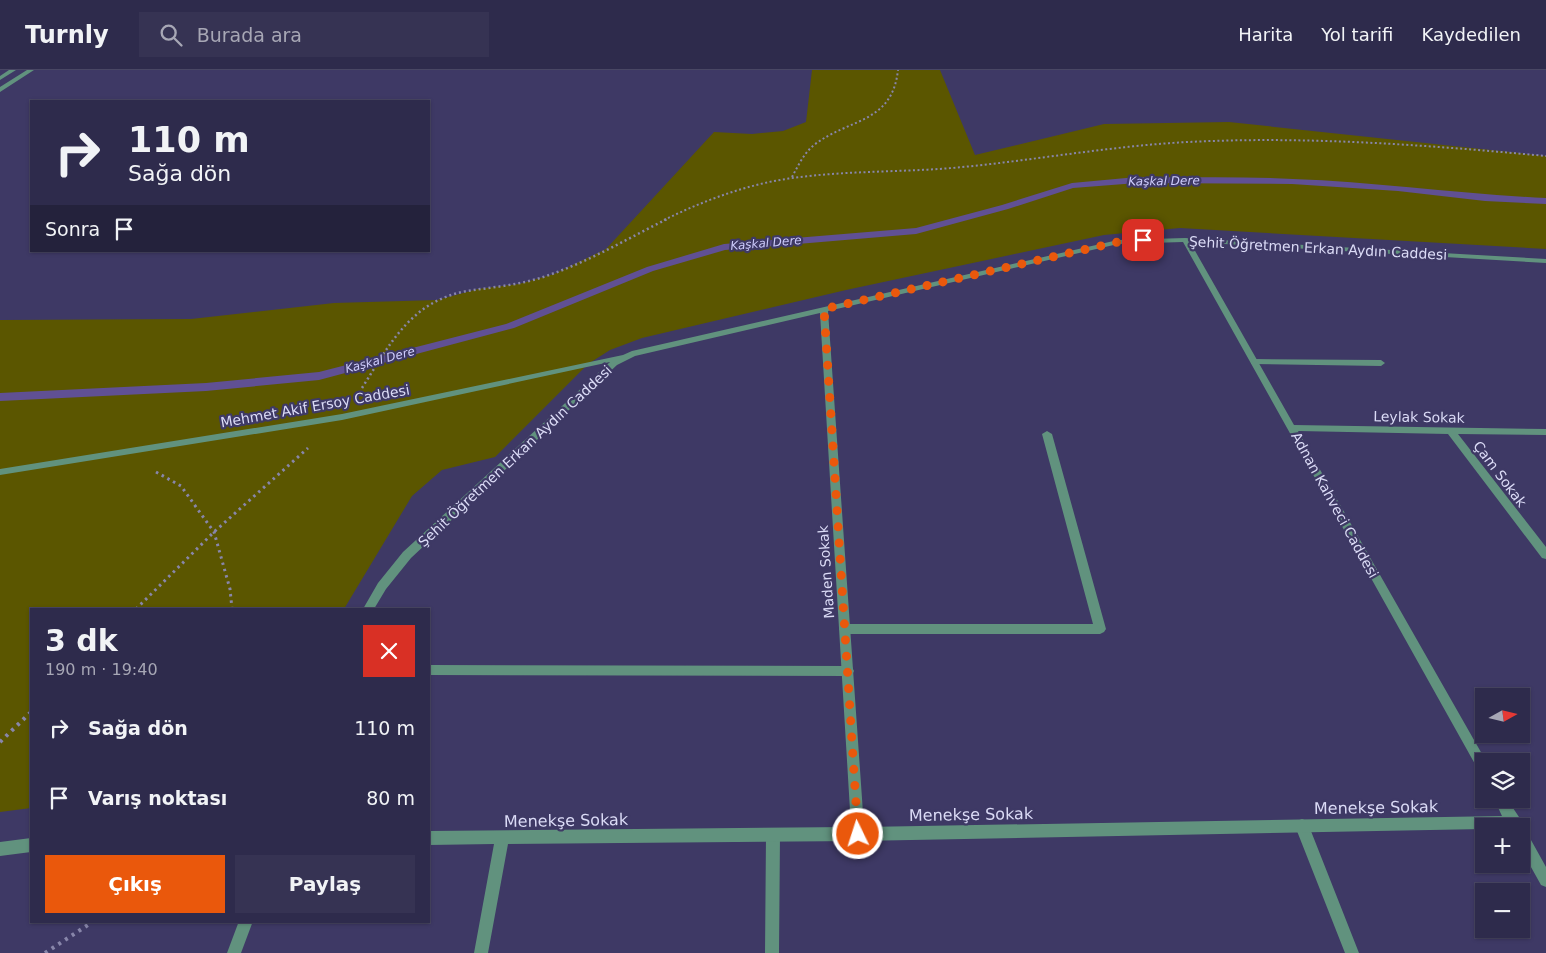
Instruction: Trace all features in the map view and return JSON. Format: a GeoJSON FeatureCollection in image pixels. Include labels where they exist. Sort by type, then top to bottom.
{"type":"FeatureCollection","features":[{"type":"Feature","properties":{"kind":"street"},"geometry":{"type":"LineString","coordinates":[[0,78],[14,70]]}},
{"type":"Feature","properties":{"kind":"street"},"geometry":{"type":"LineString","coordinates":[[0,90],[31,70]]}},
{"type":"Feature","properties":{"kind":"street","name":"Şehit Öğretmen Erkan Aydın Caddesi"},"geometry":{"type":"LineString","coordinates":[[369,608],[382,586],[407,555],[614,363],[632,354],[1118,242],[1185,240],[1546,261]]}},
{"type":"Feature","properties":{"kind":"street","name":"Adnan Kahveci Caddesi"},"geometry":{"type":"LineString","coordinates":[[1185,240],[1475,753]]}},
{"type":"Feature","properties":{"kind":"street","name":"Maden Sokak"},"geometry":{"type":"LineString","coordinates":[[824,309],[858,834]]}},
{"type":"Feature","properties":{"kind":"street","name":"Mehmet Akif Ersoy Caddesi"},"geometry":{"type":"LineString","coordinates":[[0,472],[342,417],[632,354]]}},
{"type":"Feature","properties":{"kind":"street"},"geometry":{"type":"LineString","coordinates":[[1254,362],[1381,363]]}},
{"type":"Feature","properties":{"kind":"street","name":"Leylak Sokak"},"geometry":{"type":"LineString","coordinates":[[1291,428],[1546,432]]}},
{"type":"Feature","properties":{"kind":"street","name":"Çam Sokak"},"geometry":{"type":"LineString","coordinates":[[1451,431],[1545,556]]}},
{"type":"Feature","properties":{"kind":"street"},"geometry":{"type":"LineString","coordinates":[[845,629],[1100,629],[1047,434]]}},
{"type":"Feature","properties":{"kind":"street"},"geometry":{"type":"LineString","coordinates":[[430,670],[848,671]]}},
{"type":"Feature","properties":{"kind":"street","name":"Menekşe Sokak"},"geometry":{"type":"LineString","coordinates":[[430,838],[858,834],[1475,824]]}},
{"type":"Feature","properties":{"kind":"street"},"geometry":{"type":"LineString","coordinates":[[1302,826],[1352,953]]}},
{"type":"Feature","properties":{"kind":"street"},"geometry":{"type":"LineString","coordinates":[[772,953],[773,835]]}},
{"type":"Feature","properties":{"kind":"street"},"geometry":{"type":"LineString","coordinates":[[481,953],[502,838]]}},
{"type":"Feature","properties":{"kind":"street"},"geometry":{"type":"LineString","coordinates":[[0,849],[30,845]]}},
{"type":"Feature","properties":{"kind":"street"},"geometry":{"type":"LineString","coordinates":[[1530,852],[1546,880]]}},
{"type":"Feature","properties":{"kind":"street"},"geometry":{"type":"LineString","coordinates":[[234,953],[245,923]]}},
{"type":"Feature","properties":{"kind":"path"},"geometry":{"type":"LineString","coordinates":[[792,178],[800,162],[812,146],[826,137],[866,120],[884,107],[896,90],[898,70]]}},
{"type":"Feature","properties":{"kind":"path"},"geometry":{"type":"LineString","coordinates":[[137,608],[214,532],[342,417],[393,340],[420,312],[437,300],[478,289],[519,284],[554,274],[717,197],[745,188],[792,178],[953,168],[1110,148],[1258,140],[1378,143],[1546,156]]}},
{"type":"Feature","properties":{"kind":"path"},"geometry":{"type":"LineString","coordinates":[[152,470],[181,486],[214,532],[230,588],[232,608]]}},
{"type":"Feature","properties":{"kind":"path"},"geometry":{"type":"LineString","coordinates":[[0,742],[30,713]]}},
{"type":"Feature","properties":{"kind":"path"},"geometry":{"type":"LineString","coordinates":[[45,953],[91,923]]}},
{"type":"Feature","properties":{"kind":"shaded area"},"geometry":{"type":"Polygon","coordinates":[[[812,70],[940,70],[975,155],[1104,124],[1229,122],[1546,156],[1546,249],[1180,228],[1104,235],[846,290],[642,338],[610,350],[588,364],[495,457],[442,470],[412,496],[345,608],[30,608],[30,808],[0,812],[0,320],[191,319],[334,303],[437,300],[478,289],[519,284],[554,274],[606,249],[714,132],[752,134],[783,131],[806,122],[812,70]]]}},
{"type":"Feature","properties":{"kind":"waterway","name":"Kaşkal Dere"},"geometry":{"type":"LineString","coordinates":[[0,397],[206,387],[319,376],[510,326],[650,269],[724,247],[916,231],[1005,207],[1072,186],[1137,180],[1292,181],[1398,188],[1485,198],[1546,201]]}},
{"type":"Feature","properties":{"kind":"route"},"geometry":{"type":"LineString","coordinates":[[858,834],[824,309],[1118,242],[1143,240]]}}]}
